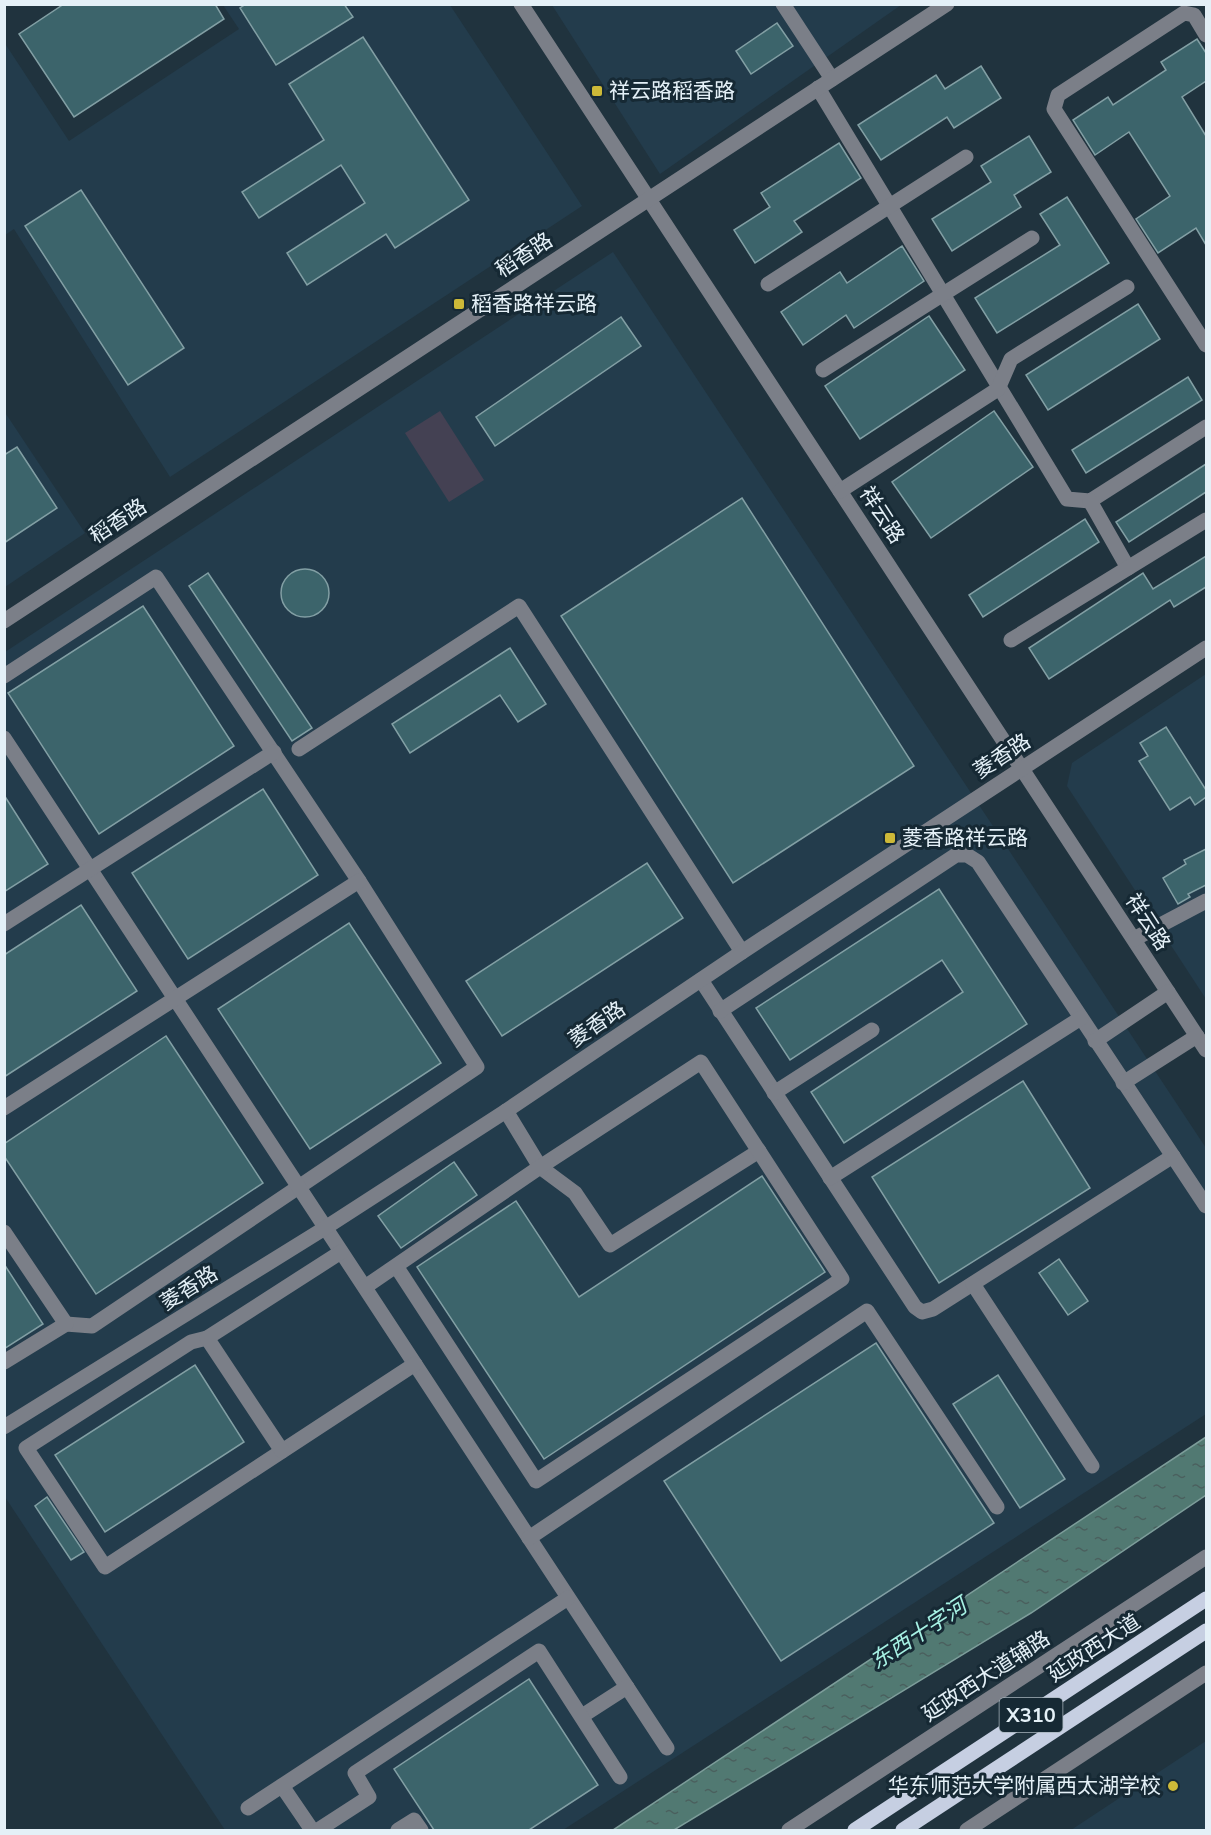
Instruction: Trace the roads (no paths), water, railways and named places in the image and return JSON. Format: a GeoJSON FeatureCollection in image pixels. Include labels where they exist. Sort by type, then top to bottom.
{"type":"FeatureCollection","features":[{"type":"Feature","properties":{"kind":"main road","name":"延政西大道"},"geometry":{"type":"LineString","coordinates":[[855,1830],[1206,1599]]}},
{"type":"Feature","properties":{"kind":"main road","name":"X310"},"geometry":{"type":"LineString","coordinates":[[903,1830],[1206,1631]]}},
{"type":"Feature","properties":{"kind":"street","name":"祥云路"},"geometry":{"type":"LineString","coordinates":[[521,4],[1206,1050]]}},
{"type":"Feature","properties":{"kind":"street"},"geometry":{"type":"LineString","coordinates":[[783,4],[832,79]]}},
{"type":"Feature","properties":{"kind":"street","name":"稻香路"},"geometry":{"type":"LineString","coordinates":[[4,621],[947,4]]}},
{"type":"Feature","properties":{"kind":"street"},"geometry":{"type":"LineString","coordinates":[[1206,35],[1194,15],[1184,13],[1058,95],[1054,109],[1206,345]]}},
{"type":"Feature","properties":{"kind":"street"},"geometry":{"type":"LineString","coordinates":[[818,88],[1066,499],[1090,501],[1206,427]]}},
{"type":"Feature","properties":{"kind":"street"},"geometry":{"type":"LineString","coordinates":[[768,284],[966,157]]}},
{"type":"Feature","properties":{"kind":"street"},"geometry":{"type":"LineString","coordinates":[[823,370],[1032,238]]}},
{"type":"Feature","properties":{"kind":"street"},"geometry":{"type":"LineString","coordinates":[[840,491],[998,389],[1011,359],[1127,287]]}},
{"type":"Feature","properties":{"kind":"street"},"geometry":{"type":"LineString","coordinates":[[1090,501],[1128,568]]}},
{"type":"Feature","properties":{"kind":"street"},"geometry":{"type":"LineString","coordinates":[[1011,640],[1206,520]]}},
{"type":"Feature","properties":{"kind":"street"},"geometry":{"type":"LineString","coordinates":[[4,676],[156,576],[359,881],[477,1067],[92,1326],[66,1324],[4,1362]]}},
{"type":"Feature","properties":{"kind":"street"},"geometry":{"type":"LineString","coordinates":[[299,749],[519,606],[742,952]]}},
{"type":"Feature","properties":{"kind":"street","name":"菱香路"},"geometry":{"type":"LineString","coordinates":[[4,1427],[325,1228],[506,1111],[742,952],[1206,648]]}},
{"type":"Feature","properties":{"kind":"street"},"geometry":{"type":"LineString","coordinates":[[4,738],[667,1749]]}},
{"type":"Feature","properties":{"kind":"street"},"geometry":{"type":"LineString","coordinates":[[4,924],[274,752]]}},
{"type":"Feature","properties":{"kind":"street"},"geometry":{"type":"LineString","coordinates":[[720,1011],[956,855],[967,855],[978,862],[1206,1206]]}},
{"type":"Feature","properties":{"kind":"street"},"geometry":{"type":"LineString","coordinates":[[4,1108],[359,881]]}},
{"type":"Feature","properties":{"kind":"street"},"geometry":{"type":"LineString","coordinates":[[1134,939],[1206,901]]}},
{"type":"Feature","properties":{"kind":"street"},"geometry":{"type":"LineString","coordinates":[[701,980],[915,1307],[922,1312],[933,1309],[1173,1156]]}},
{"type":"Feature","properties":{"kind":"street"},"geometry":{"type":"LineString","coordinates":[[1095,1041],[1168,992]]}},
{"type":"Feature","properties":{"kind":"street"},"geometry":{"type":"LineString","coordinates":[[830,1178],[1080,1018]]}},
{"type":"Feature","properties":{"kind":"street"},"geometry":{"type":"LineString","coordinates":[[774,1093],[872,1030]]}},
{"type":"Feature","properties":{"kind":"street"},"geometry":{"type":"LineString","coordinates":[[1124,1083],[1197,1036]]}},
{"type":"Feature","properties":{"kind":"street"},"geometry":{"type":"LineString","coordinates":[[364,1287],[540,1167],[701,1062],[842,1279],[536,1481],[396,1266]]}},
{"type":"Feature","properties":{"kind":"street"},"geometry":{"type":"LineString","coordinates":[[506,1111],[540,1167],[575,1193],[610,1245],[759,1151]]}},
{"type":"Feature","properties":{"kind":"street"},"geometry":{"type":"LineString","coordinates":[[4,1232],[66,1324]]}},
{"type":"Feature","properties":{"kind":"street"},"geometry":{"type":"LineString","coordinates":[[341,1252],[207,1338],[191,1342],[26,1448],[105,1567],[415,1364]]}},
{"type":"Feature","properties":{"kind":"street"},"geometry":{"type":"LineString","coordinates":[[973,1284],[1092,1466]]}},
{"type":"Feature","properties":{"kind":"street"},"geometry":{"type":"LineString","coordinates":[[529,1538],[867,1311],[997,1507]]}},
{"type":"Feature","properties":{"kind":"street"},"geometry":{"type":"LineString","coordinates":[[207,1338],[282,1451]]}},
{"type":"Feature","properties":{"kind":"street","name":"延政西大道辅路"},"geometry":{"type":"LineString","coordinates":[[789,1830],[1206,1557]]}},
{"type":"Feature","properties":{"kind":"street"},"geometry":{"type":"LineString","coordinates":[[248,1808],[568,1598]]}},
{"type":"Feature","properties":{"kind":"street"},"geometry":{"type":"LineString","coordinates":[[318,1830],[369,1797],[355,1773],[540,1651],[620,1777]]}},
{"type":"Feature","properties":{"kind":"street"},"geometry":{"type":"LineString","coordinates":[[967,1830],[1206,1673]]}},
{"type":"Feature","properties":{"kind":"street"},"geometry":{"type":"LineString","coordinates":[[582,1716],[627,1687]]}},
{"type":"Feature","properties":{"kind":"street"},"geometry":{"type":"LineString","coordinates":[[282,1786],[312,1830]]}},
{"type":"Feature","properties":{"kind":"street"},"geometry":{"type":"LineString","coordinates":[[398,1830],[414,1820],[421,1830]]}},
{"type":"Feature","properties":{"kind":"water","name":"东西十字河"},"geometry":{"type":"Polygon","coordinates":[[[1206,1437],[1206,1495],[1031,1613],[674,1830],[613,1830],[1206,1437]]]}},
{"type":"Feature","properties":{"kind":"place","name":"祥云路稻香路"},"geometry":{"type":"Point","coordinates":[597,91]}},
{"type":"Feature","properties":{"kind":"place","name":"稻香路祥云路"},"geometry":{"type":"Point","coordinates":[459,304]}},
{"type":"Feature","properties":{"kind":"place","name":"菱香路祥云路"},"geometry":{"type":"Point","coordinates":[890,838]}},
{"type":"Feature","properties":{"kind":"place","name":"华东师范大学附属西太湖学校"},"geometry":{"type":"Point","coordinates":[1173,1786]}}]}
